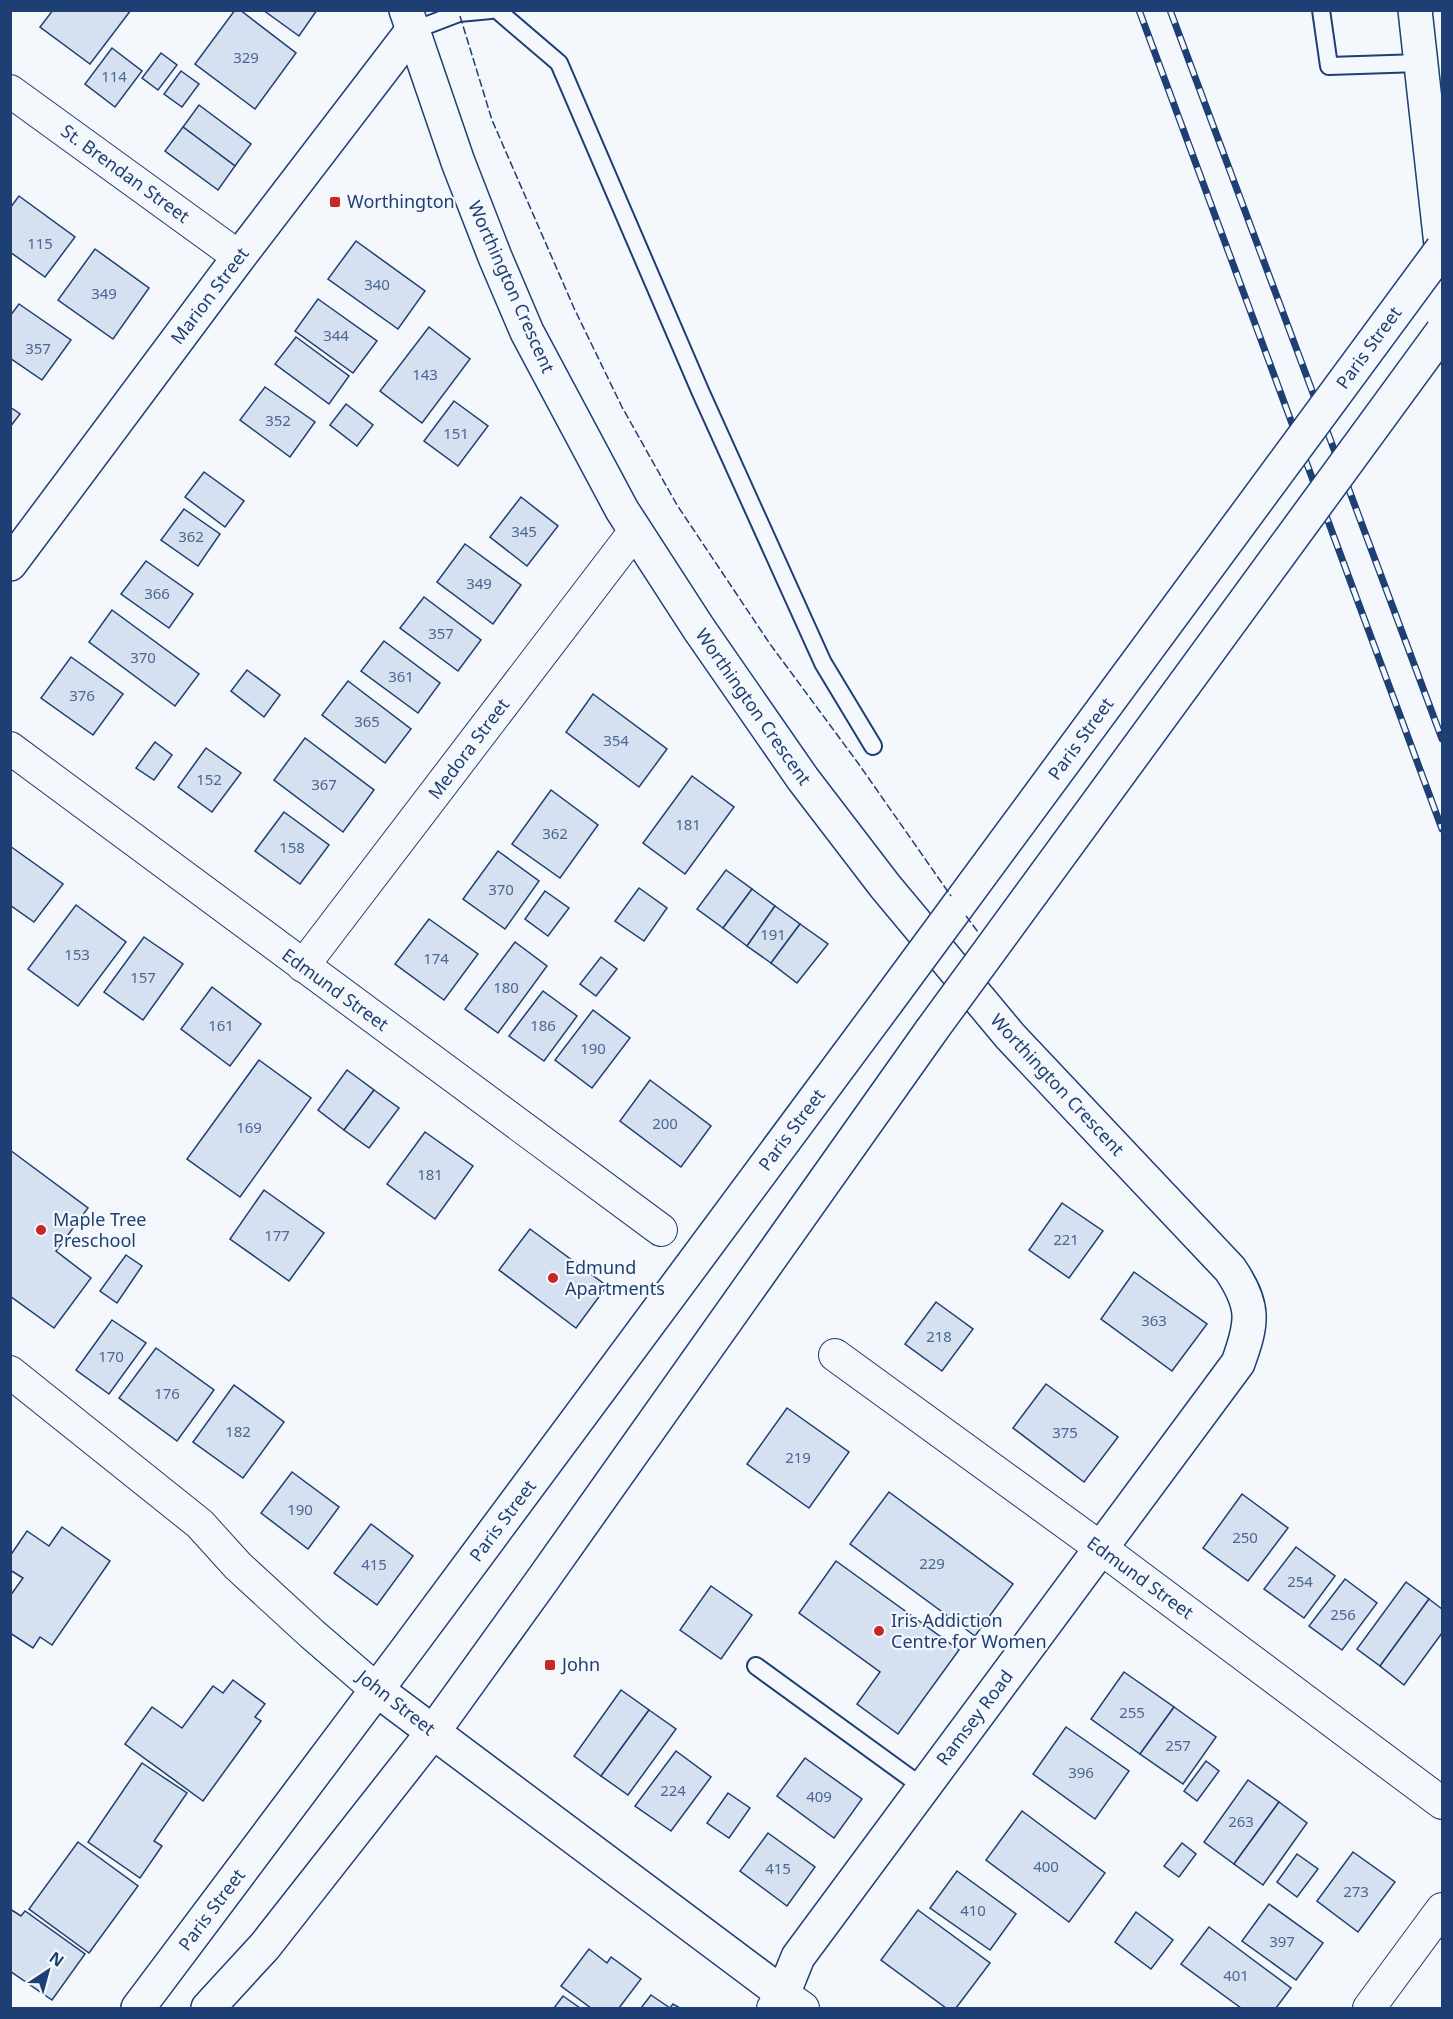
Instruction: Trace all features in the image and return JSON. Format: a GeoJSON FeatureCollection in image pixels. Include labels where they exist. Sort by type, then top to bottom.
{"type":"FeatureCollection","features":[{"type":"Feature","properties":{"kind":"main road"},"geometry":{"type":"LineString","coordinates":[[1415,10],[1420,63],[1435,109],[1443,254]]}},
{"type":"Feature","properties":{"kind":"main road","name":"Marion Street"},"geometry":{"type":"LineString","coordinates":[[10,564],[239,257],[409,21]]}},
{"type":"Feature","properties":{"kind":"main road","name":"Worthington Crescent"},"geometry":{"type":"LineString","coordinates":[[409,21],[466,183],[527,332],[635,531],[699,629],[803,779],[885,886],[1010,1036],[1230,1269],[1242,1286],[1249,1307]]}},
{"type":"Feature","properties":{"kind":"main road","name":"Paris Street"},"geometry":{"type":"LineString","coordinates":[[138,2008],[377,1690],[1443,249]]}},
{"type":"Feature","properties":{"kind":"main road"},"geometry":{"type":"LineString","coordinates":[[208,2008],[265,1946],[433,1732],[931,1031],[1443,332]]}},
{"type":"Feature","properties":{"kind":"main road","name":"Ramsey Road"},"geometry":{"type":"LineString","coordinates":[[786,2004],[798,1957],[1238,1363],[1248,1334],[1249,1307]]}},
{"type":"Feature","properties":{"kind":"main road","name":"John Street"},"geometry":{"type":"LineString","coordinates":[[377,1690],[786,2004]]}},
{"type":"Feature","properties":{"kind":"street","name":"St. Brendan Street"},"geometry":{"type":"LineString","coordinates":[[10,91],[239,257]]}},
{"type":"Feature","properties":{"kind":"street","name":"Medora Street"},"geometry":{"type":"LineString","coordinates":[[303,966],[635,531]]}},
{"type":"Feature","properties":{"kind":"street","name":"Edmund Street"},"geometry":{"type":"LineString","coordinates":[[10,748],[661,1230]]}},
{"type":"Feature","properties":{"kind":"street","name":"Edmund Street"},"geometry":{"type":"LineString","coordinates":[[836,1354],[1443,1803]]}},
{"type":"Feature","properties":{"kind":"street","name":"John Street"},"geometry":{"type":"LineString","coordinates":[[10,1372],[200,1524],[255,1581],[377,1690]]}},
{"type":"Feature","properties":{"kind":"street"},"geometry":{"type":"LineString","coordinates":[[1369,2008],[1443,1909]]}},
{"type":"Feature","properties":{"kind":"lane"},"geometry":{"type":"LineString","coordinates":[[409,21],[491,10]]}},
{"type":"Feature","properties":{"kind":"lane"},"geometry":{"type":"LineString","coordinates":[[497,10],[558,63],[701,393],[823,663],[873,746]]}},
{"type":"Feature","properties":{"kind":"lane"},"geometry":{"type":"LineString","coordinates":[[1321,10],[1329,66],[1420,63]]}},
{"type":"Feature","properties":{"kind":"lane"},"geometry":{"type":"LineString","coordinates":[[756,1666],[924,1788]]}},
{"type":"Feature","properties":{"kind":"building"},"geometry":{"type":"Polygon","coordinates":[[[53,10],[131,10],[90,64],[40,27],[53,10]]]}},
{"type":"Feature","properties":{"kind":"building"},"geometry":{"type":"Polygon","coordinates":[[[235,10],[240,10],[296,53],[255,109],[195,64],[235,10]]]}},
{"type":"Feature","properties":{"kind":"building"},"geometry":{"type":"Polygon","coordinates":[[[263,10],[317,10],[299,36],[263,10]]]}},
{"type":"Feature","properties":{"kind":"building"},"geometry":{"type":"Polygon","coordinates":[[[112,48],[142,71],[115,107],[85,84],[112,48]]]}},
{"type":"Feature","properties":{"kind":"building"},"geometry":{"type":"Polygon","coordinates":[[[161,53],[177,65],[158,90],[142,78],[161,53]]]}},
{"type":"Feature","properties":{"kind":"building"},"geometry":{"type":"Polygon","coordinates":[[[181,71],[199,84],[182,107],[164,94],[181,71]]]}},
{"type":"Feature","properties":{"kind":"building"},"geometry":{"type":"Polygon","coordinates":[[[199,105],[251,144],[235,166],[183,127],[199,105]]]}},
{"type":"Feature","properties":{"kind":"building"},"geometry":{"type":"Polygon","coordinates":[[[183,127],[235,166],[218,190],[165,151],[183,127]]]}},
{"type":"Feature","properties":{"kind":"building"},"geometry":{"type":"Polygon","coordinates":[[[19,196],[75,237],[45,277],[10,252],[10,208],[19,196]]]}},
{"type":"Feature","properties":{"kind":"building"},"geometry":{"type":"Polygon","coordinates":[[[356,241],[425,291],[398,329],[328,279],[356,241]]]}},
{"type":"Feature","properties":{"kind":"building"},"geometry":{"type":"Polygon","coordinates":[[[95,249],[149,288],[113,339],[58,300],[95,249]]]}},
{"type":"Feature","properties":{"kind":"building"},"geometry":{"type":"Polygon","coordinates":[[[318,299],[377,341],[353,373],[295,331],[318,299]]]}},
{"type":"Feature","properties":{"kind":"building"},"geometry":{"type":"Polygon","coordinates":[[[19,304],[71,340],[42,380],[10,358],[10,316],[19,304]]]}},
{"type":"Feature","properties":{"kind":"building"},"geometry":{"type":"Polygon","coordinates":[[[429,327],[470,359],[422,423],[380,391],[429,327]]]}},
{"type":"Feature","properties":{"kind":"building"},"geometry":{"type":"Polygon","coordinates":[[[296,337],[349,376],[329,404],[275,364],[296,337]]]}},
{"type":"Feature","properties":{"kind":"building"},"geometry":{"type":"Polygon","coordinates":[[[265,387],[315,422],[290,457],[240,420],[265,387]]]}},
{"type":"Feature","properties":{"kind":"building"},"geometry":{"type":"Polygon","coordinates":[[[454,401],[488,426],[458,466],[424,441],[454,401]]]}},
{"type":"Feature","properties":{"kind":"building"},"geometry":{"type":"Polygon","coordinates":[[[346,404],[373,425],[357,446],[330,425],[346,404]]]}},
{"type":"Feature","properties":{"kind":"building"},"geometry":{"type":"Polygon","coordinates":[[[10,407],[20,414],[10,427],[10,407]]]}},
{"type":"Feature","properties":{"kind":"building"},"geometry":{"type":"Polygon","coordinates":[[[204,472],[244,501],[225,527],[185,497],[204,472]]]}},
{"type":"Feature","properties":{"kind":"building"},"geometry":{"type":"Polygon","coordinates":[[[521,497],[558,526],[527,566],[490,537],[521,497]]]}},
{"type":"Feature","properties":{"kind":"building"},"geometry":{"type":"Polygon","coordinates":[[[184,509],[220,534],[198,566],[161,540],[184,509]]]}},
{"type":"Feature","properties":{"kind":"building"},"geometry":{"type":"Polygon","coordinates":[[[465,544],[521,585],[493,624],[437,582],[465,544]]]}},
{"type":"Feature","properties":{"kind":"building"},"geometry":{"type":"Polygon","coordinates":[[[146,561],[193,594],[169,628],[121,594],[146,561]]]}},
{"type":"Feature","properties":{"kind":"building"},"geometry":{"type":"Polygon","coordinates":[[[424,597],[481,640],[458,671],[400,628],[424,597]]]}},
{"type":"Feature","properties":{"kind":"building"},"geometry":{"type":"Polygon","coordinates":[[[112,610],[199,674],[175,706],[89,642],[112,610]]]}},
{"type":"Feature","properties":{"kind":"building"},"geometry":{"type":"Polygon","coordinates":[[[384,641],[440,683],[418,713],[361,671],[384,641]]]}},
{"type":"Feature","properties":{"kind":"building"},"geometry":{"type":"Polygon","coordinates":[[[71,657],[123,694],[93,735],[41,698],[71,657]]]}},
{"type":"Feature","properties":{"kind":"building"},"geometry":{"type":"Polygon","coordinates":[[[247,670],[280,695],[264,717],[231,691],[247,670]]]}},
{"type":"Feature","properties":{"kind":"building"},"geometry":{"type":"Polygon","coordinates":[[[348,681],[411,729],[385,763],[322,715],[348,681]]]}},
{"type":"Feature","properties":{"kind":"building"},"geometry":{"type":"Polygon","coordinates":[[[593,694],[667,749],[639,787],[566,732],[593,694]]]}},
{"type":"Feature","properties":{"kind":"building"},"geometry":{"type":"Polygon","coordinates":[[[305,738],[374,790],[343,832],[274,780],[305,738]]]}},
{"type":"Feature","properties":{"kind":"building"},"geometry":{"type":"Polygon","coordinates":[[[155,742],[172,755],[154,780],[136,768],[155,742]]]}},
{"type":"Feature","properties":{"kind":"building"},"geometry":{"type":"Polygon","coordinates":[[[206,748],[241,773],[212,812],[178,787],[206,748]]]}},
{"type":"Feature","properties":{"kind":"building"},"geometry":{"type":"Polygon","coordinates":[[[692,776],[734,807],[685,874],[643,843],[692,776]]]}},
{"type":"Feature","properties":{"kind":"building"},"geometry":{"type":"Polygon","coordinates":[[[551,790],[598,825],[560,878],[512,844],[551,790]]]}},
{"type":"Feature","properties":{"kind":"building"},"geometry":{"type":"Polygon","coordinates":[[[284,812],[329,845],[300,884],[255,851],[284,812]]]}},
{"type":"Feature","properties":{"kind":"building"},"geometry":{"type":"Polygon","coordinates":[[[10,846],[63,884],[34,922],[10,905],[10,846]]]}},
{"type":"Feature","properties":{"kind":"building"},"geometry":{"type":"Polygon","coordinates":[[[498,851],[539,881],[505,929],[463,899],[498,851]]]}},
{"type":"Feature","properties":{"kind":"building"},"geometry":{"type":"Polygon","coordinates":[[[726,870],[752,889],[723,928],[697,909],[726,870]]]}},
{"type":"Feature","properties":{"kind":"building"},"geometry":{"type":"Polygon","coordinates":[[[639,888],[667,908],[644,941],[615,921],[639,888]]]}},
{"type":"Feature","properties":{"kind":"building"},"geometry":{"type":"Polygon","coordinates":[[[752,889],[775,906],[747,946],[723,928],[752,889]]]}},
{"type":"Feature","properties":{"kind":"building"},"geometry":{"type":"Polygon","coordinates":[[[545,891],[569,908],[548,936],[525,919],[545,891]]]}},
{"type":"Feature","properties":{"kind":"building"},"geometry":{"type":"Polygon","coordinates":[[[76,905],[126,942],[78,1006],[28,969],[76,905]]]}},
{"type":"Feature","properties":{"kind":"building"},"geometry":{"type":"Polygon","coordinates":[[[775,906],[800,924],[771,963],[747,946],[775,906]]]}},
{"type":"Feature","properties":{"kind":"building"},"geometry":{"type":"Polygon","coordinates":[[[429,919],[478,954],[444,1000],[395,964],[429,919]]]}},
{"type":"Feature","properties":{"kind":"building"},"geometry":{"type":"Polygon","coordinates":[[[800,924],[828,944],[797,983],[771,963],[800,924]]]}},
{"type":"Feature","properties":{"kind":"building"},"geometry":{"type":"Polygon","coordinates":[[[144,937],[183,964],[143,1020],[104,992],[144,937]]]}},
{"type":"Feature","properties":{"kind":"building"},"geometry":{"type":"Polygon","coordinates":[[[515,942],[547,966],[498,1033],[465,1009],[515,942]]]}},
{"type":"Feature","properties":{"kind":"building"},"geometry":{"type":"Polygon","coordinates":[[[601,957],[617,969],[596,996],[580,984],[601,957]]]}},
{"type":"Feature","properties":{"kind":"building"},"geometry":{"type":"Polygon","coordinates":[[[212,987],[261,1024],[230,1066],[181,1029],[212,987]]]}},
{"type":"Feature","properties":{"kind":"building"},"geometry":{"type":"Polygon","coordinates":[[[543,991],[577,1016],[544,1061],[509,1036],[543,991]]]}},
{"type":"Feature","properties":{"kind":"building"},"geometry":{"type":"Polygon","coordinates":[[[593,1010],[630,1038],[592,1088],[555,1060],[593,1010]]]}},
{"type":"Feature","properties":{"kind":"building"},"geometry":{"type":"Polygon","coordinates":[[[259,1060],[311,1098],[240,1197],[187,1159],[259,1060]]]}},
{"type":"Feature","properties":{"kind":"building"},"geometry":{"type":"Polygon","coordinates":[[[347,1070],[374,1090],[344,1130],[318,1110],[347,1070]]]}},
{"type":"Feature","properties":{"kind":"building"},"geometry":{"type":"Polygon","coordinates":[[[650,1080],[711,1126],[681,1167],[620,1121],[650,1080]]]}},
{"type":"Feature","properties":{"kind":"building"},"geometry":{"type":"Polygon","coordinates":[[[374,1090],[399,1108],[369,1148],[344,1130],[374,1090]]]}},
{"type":"Feature","properties":{"kind":"building"},"geometry":{"type":"Polygon","coordinates":[[[425,1132],[473,1166],[435,1219],[387,1184],[425,1132]]]}},
{"type":"Feature","properties":{"kind":"building","name":"Maple Tree Preschool"},"geometry":{"type":"Polygon","coordinates":[[[10,1150],[88,1208],[56,1251],[91,1278],[54,1328],[10,1296],[10,1150]]]}},
{"type":"Feature","properties":{"kind":"building"},"geometry":{"type":"Polygon","coordinates":[[[264,1190],[324,1233],[289,1281],[230,1239],[264,1190]]]}},
{"type":"Feature","properties":{"kind":"building"},"geometry":{"type":"Polygon","coordinates":[[[1062,1203],[1103,1231],[1069,1278],[1029,1250],[1062,1203]]]}},
{"type":"Feature","properties":{"kind":"building","name":"Edmund Apartments"},"geometry":{"type":"Polygon","coordinates":[[[530,1229],[607,1286],[576,1328],[499,1270],[530,1229]]]}},
{"type":"Feature","properties":{"kind":"building"},"geometry":{"type":"Polygon","coordinates":[[[126,1255],[142,1266],[117,1303],[100,1291],[126,1255]]]}},
{"type":"Feature","properties":{"kind":"building"},"geometry":{"type":"Polygon","coordinates":[[[1134,1272],[1207,1324],[1172,1371],[1101,1319],[1134,1272]]]}},
{"type":"Feature","properties":{"kind":"building"},"geometry":{"type":"Polygon","coordinates":[[[936,1302],[973,1329],[942,1371],[905,1344],[936,1302]]]}},
{"type":"Feature","properties":{"kind":"building"},"geometry":{"type":"Polygon","coordinates":[[[112,1320],[146,1343],[109,1394],[76,1370],[112,1320]]]}},
{"type":"Feature","properties":{"kind":"building"},"geometry":{"type":"Polygon","coordinates":[[[156,1348],[214,1390],[177,1441],[119,1398],[156,1348]]]}},
{"type":"Feature","properties":{"kind":"building"},"geometry":{"type":"Polygon","coordinates":[[[1046,1384],[1118,1437],[1084,1482],[1013,1428],[1046,1384]]]}},
{"type":"Feature","properties":{"kind":"building"},"geometry":{"type":"Polygon","coordinates":[[[234,1385],[284,1422],[243,1478],[193,1442],[234,1385]]]}},
{"type":"Feature","properties":{"kind":"building"},"geometry":{"type":"Polygon","coordinates":[[[787,1408],[849,1452],[809,1508],[747,1464],[787,1408]]]}},
{"type":"Feature","properties":{"kind":"building"},"geometry":{"type":"Polygon","coordinates":[[[292,1472],[339,1507],[308,1549],[261,1513],[292,1472]]]}},
{"type":"Feature","properties":{"kind":"building"},"geometry":{"type":"Polygon","coordinates":[[[889,1492],[1013,1584],[975,1636],[850,1544],[889,1492]]]}},
{"type":"Feature","properties":{"kind":"building"},"geometry":{"type":"Polygon","coordinates":[[[1242,1494],[1288,1528],[1248,1581],[1203,1548],[1242,1494]]]}},
{"type":"Feature","properties":{"kind":"building"},"geometry":{"type":"Polygon","coordinates":[[[371,1524],[413,1556],[377,1605],[334,1573],[371,1524]]]}},
{"type":"Feature","properties":{"kind":"building"},"geometry":{"type":"Polygon","coordinates":[[[62,1527],[110,1561],[52,1645],[40,1637],[33,1648],[10,1633],[10,1596],[23,1578],[10,1570],[10,1556],[27,1531],[49,1546],[62,1527]]]}},
{"type":"Feature","properties":{"kind":"building"},"geometry":{"type":"Polygon","coordinates":[[[1296,1547],[1335,1576],[1304,1618],[1264,1589],[1296,1547]]]}},
{"type":"Feature","properties":{"kind":"building","name":"Iris Addiction Centre for Women"},"geometry":{"type":"Polygon","coordinates":[[[836,1561],[959,1650],[898,1734],[857,1704],[880,1672],[799,1613],[836,1561]]]}},
{"type":"Feature","properties":{"kind":"building"},"geometry":{"type":"Polygon","coordinates":[[[1345,1579],[1377,1603],[1342,1650],[1309,1626],[1345,1579]]]}},
{"type":"Feature","properties":{"kind":"building"},"geometry":{"type":"Polygon","coordinates":[[[1406,1582],[1429,1599],[1380,1666],[1357,1649],[1406,1582]]]}},
{"type":"Feature","properties":{"kind":"building"},"geometry":{"type":"Polygon","coordinates":[[[711,1586],[752,1615],[721,1659],[680,1630],[711,1586]]]}},
{"type":"Feature","properties":{"kind":"building"},"geometry":{"type":"Polygon","coordinates":[[[1429,1599],[1442,1609],[1442,1633],[1404,1685],[1380,1666],[1429,1599]]]}},
{"type":"Feature","properties":{"kind":"building"},"geometry":{"type":"Polygon","coordinates":[[[1124,1672],[1174,1707],[1140,1754],[1091,1719],[1124,1672]]]}},
{"type":"Feature","properties":{"kind":"building"},"geometry":{"type":"Polygon","coordinates":[[[233,1680],[265,1704],[255,1717],[261,1721],[203,1801],[125,1744],[152,1707],[182,1728],[213,1686],[223,1693],[233,1680]]]}},
{"type":"Feature","properties":{"kind":"building"},"geometry":{"type":"Polygon","coordinates":[[[621,1690],[649,1710],[601,1776],[574,1756],[621,1690]]]}},
{"type":"Feature","properties":{"kind":"building"},"geometry":{"type":"Polygon","coordinates":[[[1174,1707],[1216,1737],[1183,1784],[1140,1754],[1174,1707]]]}},
{"type":"Feature","properties":{"kind":"building"},"geometry":{"type":"Polygon","coordinates":[[[649,1710],[676,1729],[628,1795],[601,1776],[649,1710]]]}},
{"type":"Feature","properties":{"kind":"building"},"geometry":{"type":"Polygon","coordinates":[[[1066,1727],[1129,1771],[1095,1819],[1033,1774],[1066,1727]]]}},
{"type":"Feature","properties":{"kind":"building"},"geometry":{"type":"Polygon","coordinates":[[[676,1751],[711,1777],[671,1831],[635,1806],[676,1751]]]}},
{"type":"Feature","properties":{"kind":"building"},"geometry":{"type":"Polygon","coordinates":[[[805,1758],[862,1799],[834,1838],[777,1796],[805,1758]]]}},
{"type":"Feature","properties":{"kind":"building"},"geometry":{"type":"Polygon","coordinates":[[[1206,1761],[1219,1771],[1197,1801],[1184,1791],[1206,1761]]]}},
{"type":"Feature","properties":{"kind":"building"},"geometry":{"type":"Polygon","coordinates":[[[142,1763],[187,1793],[154,1841],[162,1846],[140,1878],[88,1842],[142,1763]]]}},
{"type":"Feature","properties":{"kind":"building"},"geometry":{"type":"Polygon","coordinates":[[[1248,1780],[1279,1802],[1234,1864],[1204,1842],[1248,1780]]]}},
{"type":"Feature","properties":{"kind":"building"},"geometry":{"type":"Polygon","coordinates":[[[728,1793],[750,1808],[729,1838],[707,1823],[728,1793]]]}},
{"type":"Feature","properties":{"kind":"building"},"geometry":{"type":"Polygon","coordinates":[[[1279,1802],[1307,1823],[1263,1885],[1234,1864],[1279,1802]]]}},
{"type":"Feature","properties":{"kind":"building"},"geometry":{"type":"Polygon","coordinates":[[[1022,1811],[1105,1873],[1069,1922],[986,1860],[1022,1811]]]}},
{"type":"Feature","properties":{"kind":"building"},"geometry":{"type":"Polygon","coordinates":[[[768,1833],[815,1867],[787,1906],[740,1871],[768,1833]]]}},
{"type":"Feature","properties":{"kind":"building"},"geometry":{"type":"Polygon","coordinates":[[[78,1842],[138,1886],[89,1953],[29,1909],[78,1842]]]}},
{"type":"Feature","properties":{"kind":"building"},"geometry":{"type":"Polygon","coordinates":[[[1182,1843],[1196,1854],[1179,1877],[1164,1866],[1182,1843]]]}},
{"type":"Feature","properties":{"kind":"building"},"geometry":{"type":"Polygon","coordinates":[[[1353,1852],[1395,1882],[1358,1932],[1317,1901],[1353,1852]]]}},
{"type":"Feature","properties":{"kind":"building"},"geometry":{"type":"Polygon","coordinates":[[[1297,1854],[1318,1869],[1297,1897],[1277,1882],[1297,1854]]]}},
{"type":"Feature","properties":{"kind":"building"},"geometry":{"type":"Polygon","coordinates":[[[957,1871],[1016,1914],[990,1950],[930,1908],[957,1871]]]}},
{"type":"Feature","properties":{"kind":"building"},"geometry":{"type":"Polygon","coordinates":[[[1269,1904],[1323,1943],[1296,1980],[1242,1941],[1269,1904]]]}},
{"type":"Feature","properties":{"kind":"building"},"geometry":{"type":"Polygon","coordinates":[[[10,1909],[21,1916],[25,1911],[85,1954],[52,2000],[10,1971],[10,1909]]]}},
{"type":"Feature","properties":{"kind":"building"},"geometry":{"type":"Polygon","coordinates":[[[918,1910],[990,1963],[956,2008],[946,2008],[881,1960],[918,1910]]]}},
{"type":"Feature","properties":{"kind":"building"},"geometry":{"type":"Polygon","coordinates":[[[1136,1912],[1173,1940],[1151,1969],[1115,1942],[1136,1912]]]}},
{"type":"Feature","properties":{"kind":"building"},"geometry":{"type":"Polygon","coordinates":[[[1209,1927],[1291,1988],[1276,2008],[1241,2008],[1181,1964],[1209,1927]]]}},
{"type":"Feature","properties":{"kind":"building"},"geometry":{"type":"Polygon","coordinates":[[[589,1949],[607,1963],[611,1957],[641,1979],[619,2008],[591,2008],[561,1986],[589,1949]]]}},
{"type":"Feature","properties":{"kind":"building"},"geometry":{"type":"Polygon","coordinates":[[[651,1995],[670,2008],[641,2008],[651,1995]]]}},
{"type":"Feature","properties":{"kind":"building"},"geometry":{"type":"Polygon","coordinates":[[[563,1996],[580,2008],[554,2008],[563,1996]]]}},
{"type":"Feature","properties":{"kind":"railway"},"geometry":{"type":"LineString","coordinates":[[1139,10],[1442,829]]}},
{"type":"Feature","properties":{"kind":"railway"},"geometry":{"type":"LineString","coordinates":[[1170,10],[1442,739]]}},
{"type":"Feature","properties":{"kind":"fence"},"geometry":{"type":"LineString","coordinates":[[460,16],[492,120],[574,308],[622,407],[677,505],[770,644],[858,763],[951,896]]}},
{"type":"Feature","properties":{"kind":"fence"},"geometry":{"type":"LineString","coordinates":[[966,916],[978,932]]}},
{"type":"Feature","properties":{"kind":"place","name":"Worthington"},"geometry":{"type":"Point","coordinates":[335,202]}},
{"type":"Feature","properties":{"kind":"place","name":"Maple Tree Preschool"},"geometry":{"type":"Point","coordinates":[41,1230]}},
{"type":"Feature","properties":{"kind":"place","name":"Edmund Apartments"},"geometry":{"type":"Point","coordinates":[553,1278]}},
{"type":"Feature","properties":{"kind":"place","name":"Iris Addiction Centre for Women"},"geometry":{"type":"Point","coordinates":[879,1631]}},
{"type":"Feature","properties":{"kind":"place","name":"John"},"geometry":{"type":"Point","coordinates":[550,1665]}}]}
